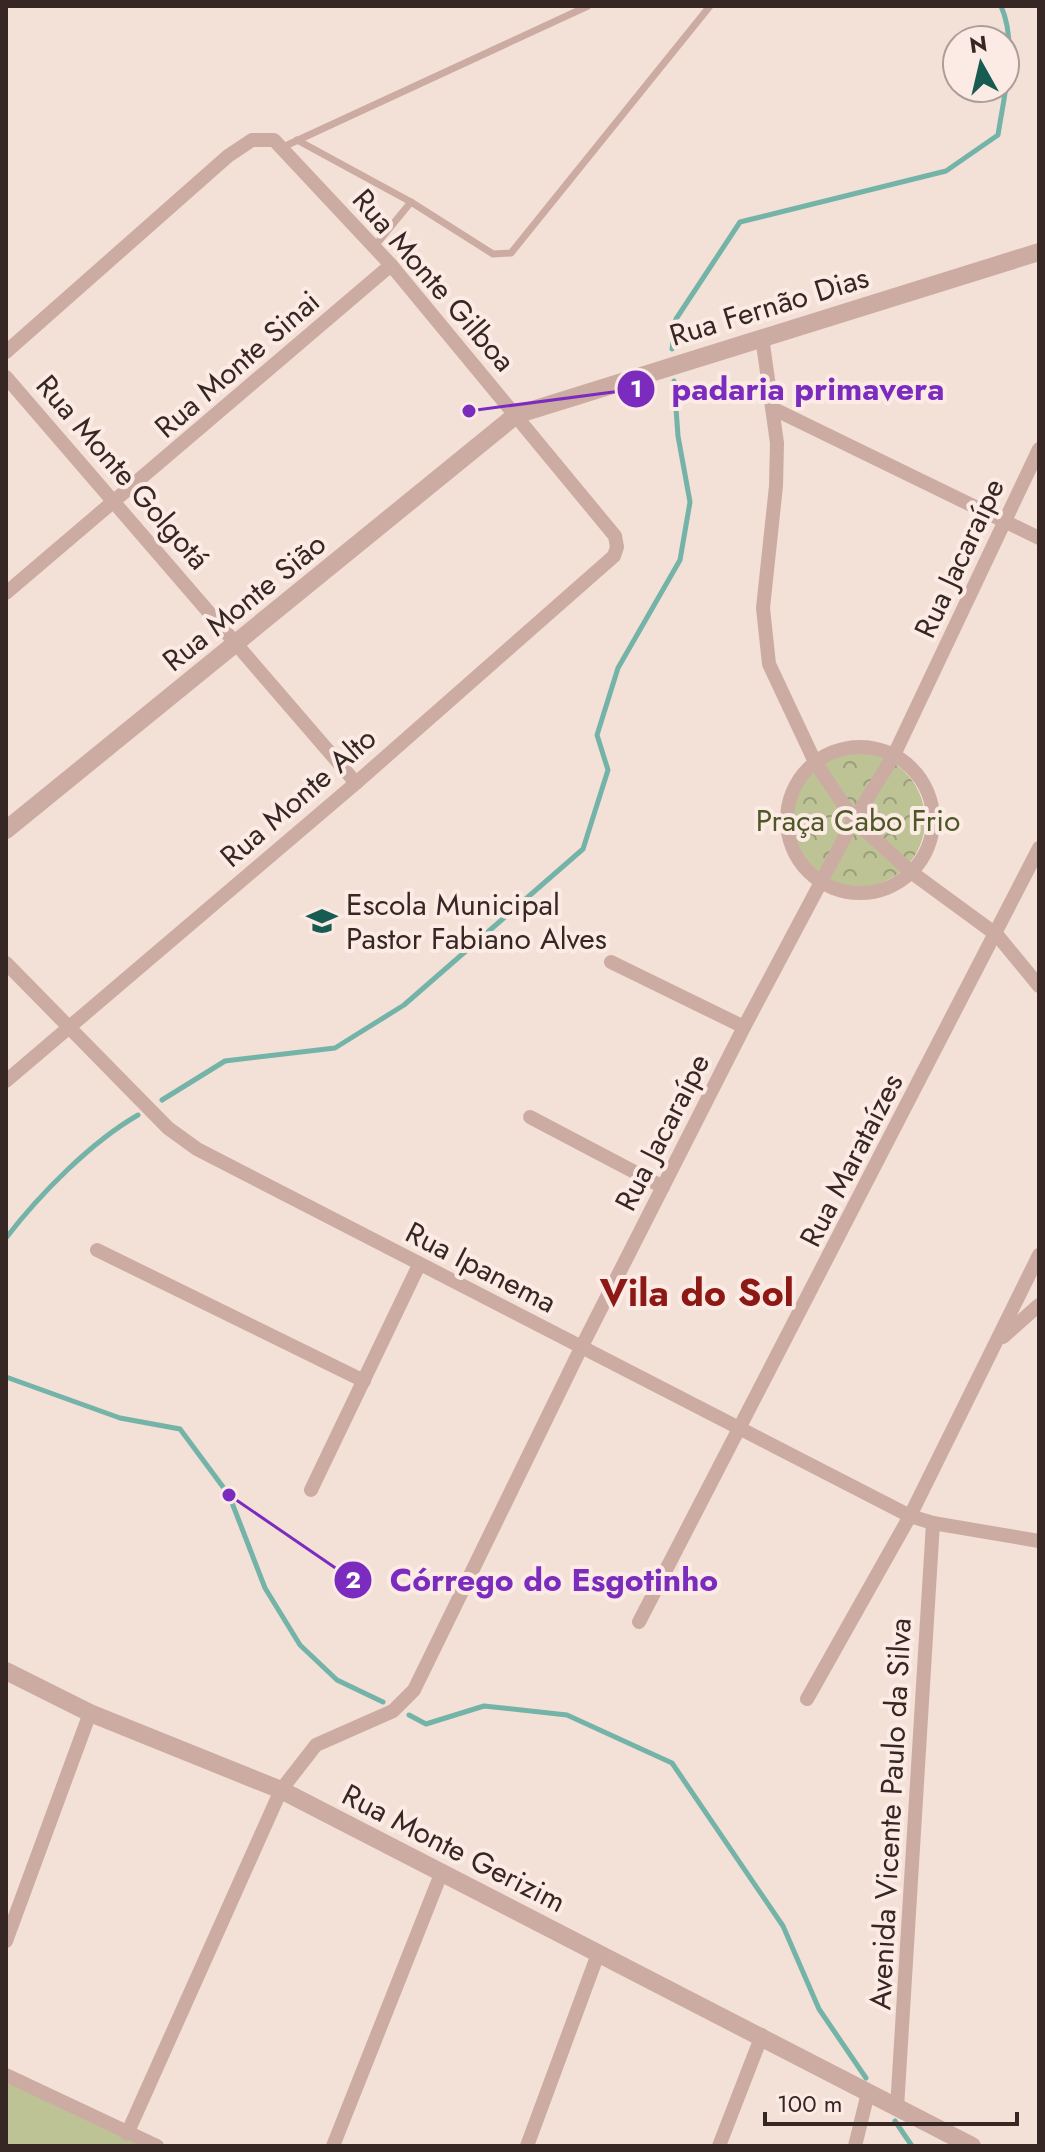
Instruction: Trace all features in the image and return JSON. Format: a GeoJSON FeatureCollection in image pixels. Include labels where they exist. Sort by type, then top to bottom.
{"type":"FeatureCollection","features":[{"type":"Feature","properties":{"kind":"street","name":"Rua Monte Gilboa"},"geometry":{"type":"LineString","coordinates":[[6,352],[228,156],[258,139],[290,143],[615,536],[617,547]]}},
{"type":"Feature","properties":{"kind":"street","name":"Rua Fernão Dias"},"geometry":{"type":"LineString","coordinates":[[516,415],[1039,252]]}},
{"type":"Feature","properties":{"kind":"street","name":"Rua Monte Sinai"},"geometry":{"type":"LineString","coordinates":[[6,593],[117,502],[391,265]]}},
{"type":"Feature","properties":{"kind":"street"},"geometry":{"type":"LineString","coordinates":[[762,337],[774,409],[776,486],[763,634],[769,664],[815,762],[854,820],[911,872],[997,935],[1039,986]]}},
{"type":"Feature","properties":{"kind":"street","name":"Rua Monte Golgotá"},"geometry":{"type":"LineString","coordinates":[[6,377],[117,502],[236,646],[356,783]]}},
{"type":"Feature","properties":{"kind":"street"},"geometry":{"type":"LineString","coordinates":[[774,409],[1039,538]]}},
{"type":"Feature","properties":{"kind":"street","name":"Rua Monte Sião"},"geometry":{"type":"LineString","coordinates":[[6,830],[236,646],[516,415]]}},
{"type":"Feature","properties":{"kind":"street","name":"Rua Jacaraípe"},"geometry":{"type":"LineString","coordinates":[[127,2134],[281,1790],[316,1745],[382,1717],[403,1703],[414,1690],[581,1348],[744,1027],[854,820],[894,755],[1039,449]]}},
{"type":"Feature","properties":{"kind":"street","name":"Rua Monte Alto"},"geometry":{"type":"LineString","coordinates":[[6,1081],[356,783],[614,556],[617,547]]}},
{"type":"Feature","properties":{"kind":"street"},"geometry":{"type":"LineString","coordinates":[[853,747],[874,748],[894,755],[912,769],[926,787],[933,809],[932,832],[925,854],[911,872],[891,886],[868,892],[845,891],[823,883],[798,858],[786,825],[793,790],[815,762],[833,752],[853,747]]}},
{"type":"Feature","properties":{"kind":"street","name":"Rua Marataízes"},"geometry":{"type":"LineString","coordinates":[[639,1622],[997,935],[1039,848]]}},
{"type":"Feature","properties":{"kind":"street"},"geometry":{"type":"LineString","coordinates":[[611,962],[744,1027]]}},
{"type":"Feature","properties":{"kind":"street","name":"Rua Ipanema"},"geometry":{"type":"LineString","coordinates":[[6,963],[168,1128],[197,1149],[910,1516],[933,1523],[1039,1541]]}},
{"type":"Feature","properties":{"kind":"street"},"geometry":{"type":"LineString","coordinates":[[530,1117],[663,1187]]}},
{"type":"Feature","properties":{"kind":"street"},"geometry":{"type":"LineString","coordinates":[[97,1250],[364,1381]]}},
{"type":"Feature","properties":{"kind":"street"},"geometry":{"type":"LineString","coordinates":[[807,1699],[910,1516],[1039,1255]]}},
{"type":"Feature","properties":{"kind":"street"},"geometry":{"type":"LineString","coordinates":[[311,1490],[419,1265]]}},
{"type":"Feature","properties":{"kind":"street"},"geometry":{"type":"LineString","coordinates":[[997,1342],[1039,1305]]}},
{"type":"Feature","properties":{"kind":"street","name":"Avenida Vicente Paulo da Silva"},"geometry":{"type":"LineString","coordinates":[[897,2108],[933,1523]]}},
{"type":"Feature","properties":{"kind":"street","name":"Rua Monte Gerizim"},"geometry":{"type":"LineString","coordinates":[[6,1671],[90,1713],[281,1790],[762,2035],[972,2146]]}},
{"type":"Feature","properties":{"kind":"street"},"geometry":{"type":"LineString","coordinates":[[6,1941],[90,1713]]}},
{"type":"Feature","properties":{"kind":"street"},"geometry":{"type":"LineString","coordinates":[[333,2146],[441,1874]]}},
{"type":"Feature","properties":{"kind":"street"},"geometry":{"type":"LineString","coordinates":[[527,2146],[598,1954]]}},
{"type":"Feature","properties":{"kind":"street"},"geometry":{"type":"LineString","coordinates":[[719,2146],[762,2035]]}},
{"type":"Feature","properties":{"kind":"street"},"geometry":{"type":"LineString","coordinates":[[6,2075],[157,2146]]}},
{"type":"Feature","properties":{"kind":"street"},"geometry":{"type":"LineString","coordinates":[[855,2146],[868,2093]]}},
{"type":"Feature","properties":{"kind":"lane"},"geometry":{"type":"LineString","coordinates":[[290,143],[588,6]]}},
{"type":"Feature","properties":{"kind":"lane"},"geometry":{"type":"LineString","coordinates":[[290,143],[411,202],[493,254],[511,253],[710,6]]}},
{"type":"Feature","properties":{"kind":"lane"},"geometry":{"type":"LineString","coordinates":[[375,246],[411,202]]}},
{"type":"Feature","properties":{"kind":"green space","name":"Praça Cabo Frio"},"geometry":{"type":"Polygon","coordinates":[[[858,753],[883,758],[905,773],[920,795],[925,820],[920,845],[905,867],[883,882],[858,887],[833,882],[811,867],[796,845],[791,820],[796,795],[811,773],[833,758],[858,753]]]}},
{"type":"Feature","properties":{"kind":"green space"},"geometry":{"type":"Polygon","coordinates":[[[6,2070],[159,2146],[6,2146],[6,2070]]]}},
{"type":"Feature","properties":{"kind":"waterway"},"geometry":{"type":"LineString","coordinates":[[672,349],[676,319],[740,222],[946,171],[998,135],[1009,53],[1009,37],[1001,6]]}},
{"type":"Feature","properties":{"kind":"waterway"},"geometry":{"type":"LineString","coordinates":[[162,1100],[225,1061],[335,1048],[404,1005],[583,849],[608,770],[597,735],[618,668],[680,560],[690,502],[678,436],[674,381]]}},
{"type":"Feature","properties":{"kind":"waterway"},"geometry":{"type":"LineString","coordinates":[[6,1238],[67,1170],[138,1115]]}},
{"type":"Feature","properties":{"kind":"waterway"},"geometry":{"type":"LineString","coordinates":[[6,1377],[120,1418],[180,1429],[229,1495],[265,1588],[300,1645],[337,1680],[383,1702]]}},
{"type":"Feature","properties":{"kind":"waterway"},"geometry":{"type":"LineString","coordinates":[[409,1715],[426,1724],[484,1706],[567,1715],[672,1763],[783,1926],[819,2009],[866,2078]]}},
{"type":"Feature","properties":{"kind":"waterway"},"geometry":{"type":"LineString","coordinates":[[895,2121],[912,2146]]}},
{"type":"Feature","properties":{"kind":"place","name":"padaria primavera"},"geometry":{"type":"Point","coordinates":[469,411]}},
{"type":"Feature","properties":{"kind":"place","name":"Escola Municipal Pastor Fabiano Alves"},"geometry":{"type":"Point","coordinates":[322,921]}},
{"type":"Feature","properties":{"kind":"place","name":"Córrego do Esgotinho"},"geometry":{"type":"Point","coordinates":[229,1495]}},
{"type":"Feature","properties":{"kind":"district","name":"Vila do Sol"},"geometry":{"type":"Point","coordinates":[697,1292]}}]}
